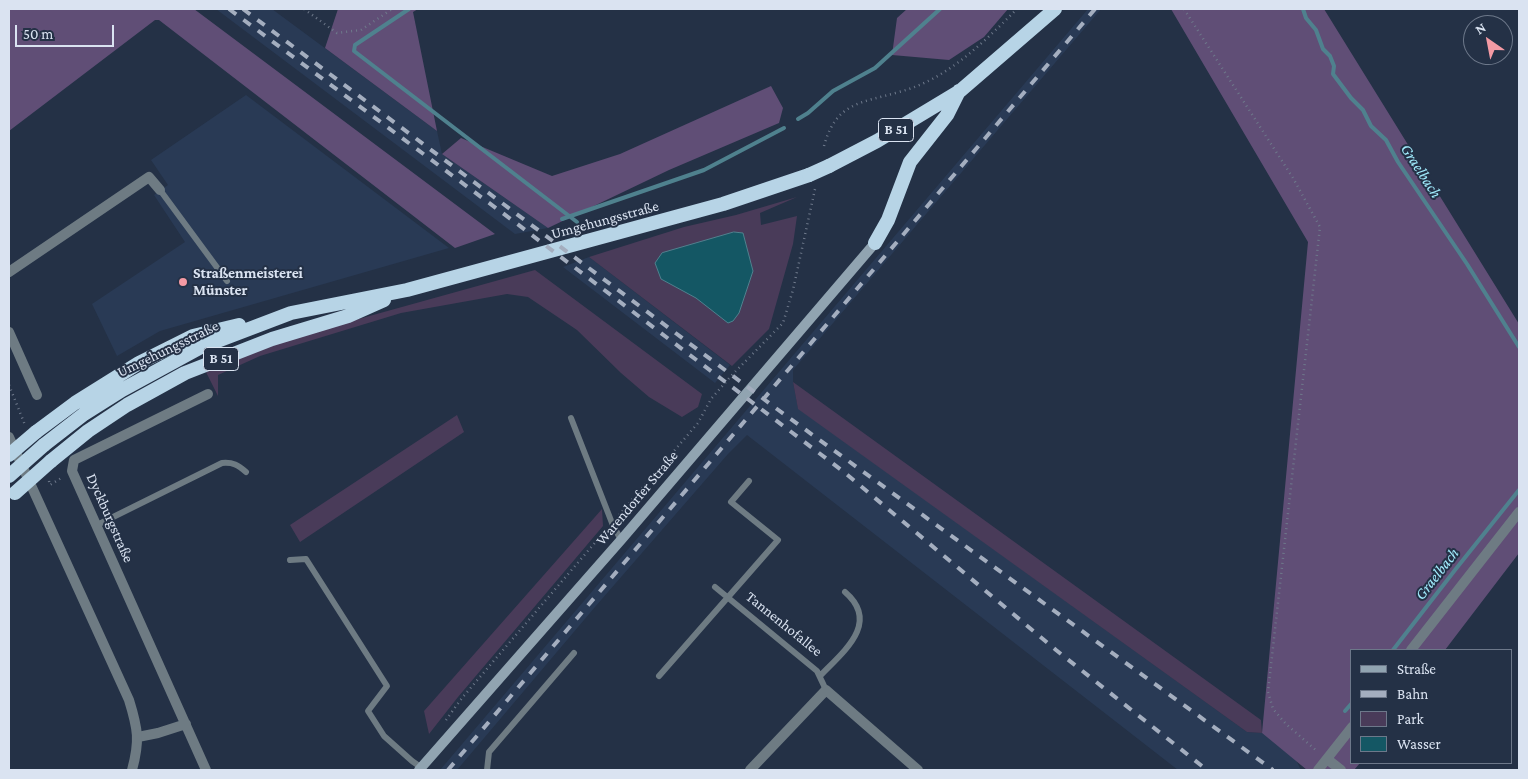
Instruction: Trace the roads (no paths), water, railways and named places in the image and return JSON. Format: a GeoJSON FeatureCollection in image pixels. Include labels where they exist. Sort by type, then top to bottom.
{"type":"FeatureCollection","features":[{"type":"Feature","properties":{"kind":"highway","name":"B 51"},"geometry":{"type":"LineString","coordinates":[[960,90],[1054,9]]}},
{"type":"Feature","properties":{"kind":"highway","name":"Umgehungsstraße"},"geometry":{"type":"LineString","coordinates":[[9,476],[44,445],[84,414],[122,390],[199,348],[291,312],[407,290],[723,204],[809,175],[877,142],[960,90]]}},
{"type":"Feature","properties":{"kind":"highway"},"geometry":{"type":"LineString","coordinates":[[876,243],[888,220],[910,162],[947,115],[960,90]]}},
{"type":"Feature","properties":{"kind":"highway","name":"Umgehungsstraße"},"geometry":{"type":"LineString","coordinates":[[12,496],[51,461],[96,426],[127,405],[185,373],[272,339],[348,316],[407,290]]}},
{"type":"Feature","properties":{"kind":"highway"},"geometry":{"type":"LineString","coordinates":[[9,455],[75,403],[139,363],[193,336],[291,312]]}},
{"type":"Feature","properties":{"kind":"main road","name":"Warendorfer Straße"},"geometry":{"type":"LineString","coordinates":[[420,769],[622,540],[876,243]]}},
{"type":"Feature","properties":{"kind":"street"},"geometry":{"type":"LineString","coordinates":[[9,272],[149,176],[160,190]]}},
{"type":"Feature","properties":{"kind":"street"},"geometry":{"type":"LineString","coordinates":[[9,332],[37,395]]}},
{"type":"Feature","properties":{"kind":"street","name":"Dyckburgstraße"},"geometry":{"type":"LineString","coordinates":[[206,770],[72,471],[74,460],[208,394]]}},
{"type":"Feature","properties":{"kind":"street"},"geometry":{"type":"LineString","coordinates":[[9,437],[129,700],[138,737],[132,770]]}},
{"type":"Feature","properties":{"kind":"street"},"geometry":{"type":"LineString","coordinates":[[1412,649],[1519,512]]}},
{"type":"Feature","properties":{"kind":"street"},"geometry":{"type":"LineString","coordinates":[[750,770],[826,690]]}},
{"type":"Feature","properties":{"kind":"street","name":"Tannenhofallee"},"geometry":{"type":"LineString","coordinates":[[826,690],[918,770]]}},
{"type":"Feature","properties":{"kind":"street"},"geometry":{"type":"LineString","coordinates":[[138,737],[186,724]]}},
{"type":"Feature","properties":{"kind":"street"},"geometry":{"type":"LineString","coordinates":[[1318,770],[1350,730]]}},
{"type":"Feature","properties":{"kind":"street"},"geometry":{"type":"LineString","coordinates":[[1327,759],[1341,770]]}},
{"type":"Feature","properties":{"kind":"lane"},"geometry":{"type":"LineString","coordinates":[[160,190],[226,281]]}},
{"type":"Feature","properties":{"kind":"lane"},"geometry":{"type":"LineString","coordinates":[[571,418],[612,523],[622,540]]}},
{"type":"Feature","properties":{"kind":"lane"},"geometry":{"type":"LineString","coordinates":[[97,525],[222,464],[231,462],[246,472]]}},
{"type":"Feature","properties":{"kind":"lane"},"geometry":{"type":"LineString","coordinates":[[659,676],[778,540],[732,502],[749,481]]}},
{"type":"Feature","properties":{"kind":"lane"},"geometry":{"type":"LineString","coordinates":[[290,560],[306,559],[387,686],[368,710],[384,736],[420,769]]}},
{"type":"Feature","properties":{"kind":"lane","name":"Tannenhofallee"},"geometry":{"type":"LineString","coordinates":[[715,588],[817,671],[826,690]]}},
{"type":"Feature","properties":{"kind":"lane"},"geometry":{"type":"LineString","coordinates":[[820,676],[854,639],[860,627],[860,612],[853,599],[845,592]]}},
{"type":"Feature","properties":{"kind":"lane"},"geometry":{"type":"LineString","coordinates":[[487,770],[489,752],[574,653]]}},
{"type":"Feature","properties":{"kind":"water"},"geometry":{"type":"Polygon","coordinates":[[[734,232],[743,233],[753,271],[739,313],[733,321],[728,323],[696,298],[661,279],[655,263],[662,253],[734,232]]]}},
{"type":"Feature","properties":{"kind":"waterway"},"geometry":{"type":"LineString","coordinates":[[409,9],[355,45],[354,51],[577,222]]}},
{"type":"Feature","properties":{"kind":"waterway"},"geometry":{"type":"LineString","coordinates":[[798,119],[808,113],[833,91],[875,68],[940,9]]}},
{"type":"Feature","properties":{"kind":"waterway","name":"Graelbach"},"geometry":{"type":"LineString","coordinates":[[1303,9],[1306,18],[1316,30],[1323,49],[1330,56],[1334,66],[1333,74],[1351,98],[1363,110],[1371,126],[1386,140],[1398,162],[1467,264],[1519,347]]}},
{"type":"Feature","properties":{"kind":"waterway"},"geometry":{"type":"LineString","coordinates":[[562,219],[704,170],[784,128]]}},
{"type":"Feature","properties":{"kind":"waterway","name":"Graelbach"},"geometry":{"type":"LineString","coordinates":[[1394,649],[1519,490]]}},
{"type":"Feature","properties":{"kind":"waterway","name":"Graelbach"},"geometry":{"type":"LineString","coordinates":[[1345,711],[1350,705]]}},
{"type":"Feature","properties":{"kind":"railway"},"geometry":{"type":"LineString","coordinates":[[229,9],[516,223],[844,472],[1056,650],[1207,770]]}},
{"type":"Feature","properties":{"kind":"railway"},"geometry":{"type":"LineString","coordinates":[[243,9],[777,409],[1273,770]]}},
{"type":"Feature","properties":{"kind":"railway"},"geometry":{"type":"LineString","coordinates":[[448,770],[1095,9]]}},
{"type":"Feature","properties":{"kind":"place","name":"Straßenmeisterei Münster"},"geometry":{"type":"Point","coordinates":[183,282]}}]}
